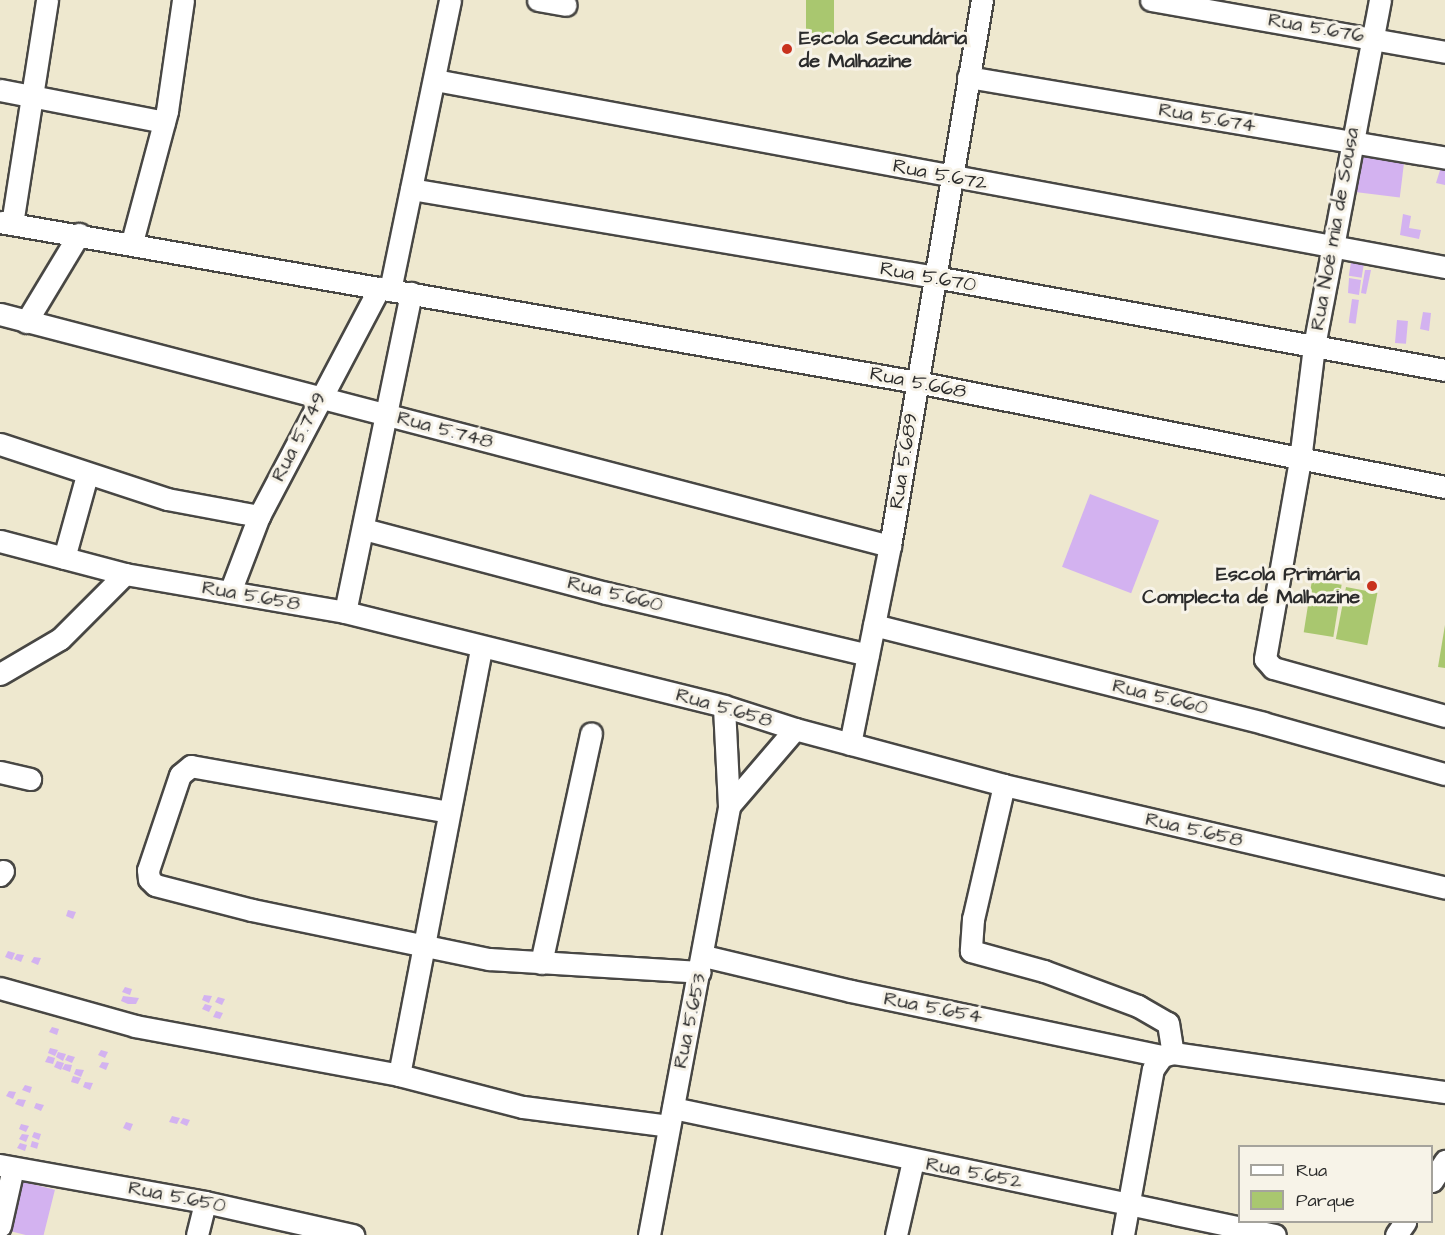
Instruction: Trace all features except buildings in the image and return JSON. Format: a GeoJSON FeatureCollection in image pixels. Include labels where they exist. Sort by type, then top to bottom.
{"type":"FeatureCollection","features":[{"type":"Feature","properties":{"kind":"street"},"geometry":{"type":"LineString","coordinates":[[47,0],[6,223],[132,242],[384,289]]}},
{"type":"Feature","properties":{"kind":"street"},"geometry":{"type":"LineString","coordinates":[[132,242],[164,122],[183,0]]}},
{"type":"Feature","properties":{"kind":"street","name":"Rua 5.749"},"geometry":{"type":"LineString","coordinates":[[230,592],[259,516],[320,396],[384,289],[411,189],[450,0]]}},
{"type":"Feature","properties":{"kind":"street"},"geometry":{"type":"LineString","coordinates":[[538,0],[566,5]]}},
{"type":"Feature","properties":{"kind":"street","name":"Rua 5.689"},"geometry":{"type":"LineString","coordinates":[[850,744],[890,546],[982,0]]}},
{"type":"Feature","properties":{"kind":"street","name":"Rua 5.676"},"geometry":{"type":"LineString","coordinates":[[1151,0],[1445,52]]}},
{"type":"Feature","properties":{"kind":"street","name":"Rua Noé mia de Sousa"},"geometry":{"type":"LineString","coordinates":[[1380,0],[1350,142],[1335,247],[1314,346],[1300,460],[1265,659],[1273,668],[1445,716]]}},
{"type":"Feature","properties":{"kind":"street","name":"Rua 5.674"},"geometry":{"type":"LineString","coordinates":[[968,77],[1445,158]]}},
{"type":"Feature","properties":{"kind":"street","name":"Rua 5.672"},"geometry":{"type":"LineString","coordinates":[[435,80],[1445,267]]}},
{"type":"Feature","properties":{"kind":"street"},"geometry":{"type":"LineString","coordinates":[[0,90],[164,122]]}},
{"type":"Feature","properties":{"kind":"street","name":"Rua 5.670"},"geometry":{"type":"LineString","coordinates":[[411,189],[935,277],[1445,370]]}},
{"type":"Feature","properties":{"kind":"street"},"geometry":{"type":"LineString","coordinates":[[10,322],[79,234]]}},
{"type":"Feature","properties":{"kind":"street","name":"Rua 5.668"},"geometry":{"type":"LineString","coordinates":[[384,289],[917,382],[1445,487]]}},
{"type":"Feature","properties":{"kind":"street"},"geometry":{"type":"LineString","coordinates":[[345,612],[388,415],[411,293]]}},
{"type":"Feature","properties":{"kind":"street","name":"Rua 5.748"},"geometry":{"type":"LineString","coordinates":[[10,322],[320,396],[890,546]]}},
{"type":"Feature","properties":{"kind":"street"},"geometry":{"type":"LineString","coordinates":[[0,444],[87,475],[167,499],[259,516]]}},
{"type":"Feature","properties":{"kind":"street"},"geometry":{"type":"LineString","coordinates":[[63,558],[87,475]]}},
{"type":"Feature","properties":{"kind":"street","name":"Rua 5.660"},"geometry":{"type":"LineString","coordinates":[[364,529],[606,593],[868,655]]}},
{"type":"Feature","properties":{"kind":"street","name":"Rua 5.658"},"geometry":{"type":"LineString","coordinates":[[0,541],[125,574],[345,612],[481,648],[724,706],[795,729],[1004,785],[1445,888]]}},
{"type":"Feature","properties":{"kind":"street"},"geometry":{"type":"LineString","coordinates":[[0,674],[60,639],[125,574]]}},
{"type":"Feature","properties":{"kind":"street","name":"Rua 5.660"},"geometry":{"type":"LineString","coordinates":[[874,625],[1251,720],[1445,774]]}},
{"type":"Feature","properties":{"kind":"street"},"geometry":{"type":"LineString","coordinates":[[399,1075],[422,943],[481,648]]}},
{"type":"Feature","properties":{"kind":"street","name":"Rua 5.653"},"geometry":{"type":"LineString","coordinates":[[649,1235],[702,964],[729,806],[724,706]]}},
{"type":"Feature","properties":{"kind":"street"},"geometry":{"type":"LineString","coordinates":[[729,806],[795,729]]}},
{"type":"Feature","properties":{"kind":"street"},"geometry":{"type":"LineString","coordinates":[[542,963],[591,733]]}},
{"type":"Feature","properties":{"kind":"street","name":"Rua 5.654"},"geometry":{"type":"LineString","coordinates":[[449,812],[191,766],[180,775],[148,870],[155,885],[252,910],[422,943],[489,959],[542,963],[702,964],[851,992],[1163,1059],[1445,1092]]}},
{"type":"Feature","properties":{"kind":"street"},"geometry":{"type":"LineString","coordinates":[[0,772],[30,779]]}},
{"type":"Feature","properties":{"kind":"street"},"geometry":{"type":"LineString","coordinates":[[1004,785],[969,945],[971,951],[1044,971],[1138,1006],[1168,1023],[1163,1059],[1123,1235]]}},
{"type":"Feature","properties":{"kind":"street","name":"Rua 5.652"},"geometry":{"type":"LineString","coordinates":[[0,988],[135,1026],[399,1075],[523,1107],[671,1117],[1130,1203],[1275,1235]]}},
{"type":"Feature","properties":{"kind":"street"},"geometry":{"type":"LineString","coordinates":[[896,1235],[913,1161]]}},
{"type":"Feature","properties":{"kind":"street"},"geometry":{"type":"LineString","coordinates":[[1433,1178],[1445,1161]]}},
{"type":"Feature","properties":{"kind":"street"},"geometry":{"type":"LineString","coordinates":[[0,1226],[7,1166]]}},
{"type":"Feature","properties":{"kind":"street","name":"Rua 5.650"},"geometry":{"type":"LineString","coordinates":[[7,1166],[205,1202],[353,1235]]}},
{"type":"Feature","properties":{"kind":"street"},"geometry":{"type":"LineString","coordinates":[[197,1235],[205,1202]]}},
{"type":"Feature","properties":{"kind":"green space"},"geometry":{"type":"Polygon","coordinates":[[[806,0],[834,0],[834,39],[806,39],[806,0]]]}},
{"type":"Feature","properties":{"kind":"green space"},"geometry":{"type":"Polygon","coordinates":[[[1312,580],[1342,585],[1333,637],[1304,632],[1312,580]]]}},
{"type":"Feature","properties":{"kind":"green space"},"geometry":{"type":"Polygon","coordinates":[[[1346,587],[1377,593],[1367,645],[1336,639],[1346,587]]]}},
{"type":"Feature","properties":{"kind":"green space"},"geometry":{"type":"Polygon","coordinates":[[[1445,625],[1445,668],[1438,667],[1445,625]]]}},
{"type":"Feature","properties":{"kind":"place","name":"Escola Secundária de Malhazine"},"geometry":{"type":"Point","coordinates":[787,49]}},
{"type":"Feature","properties":{"kind":"place","name":"Escola Primária Complecta de Malhazine"},"geometry":{"type":"Point","coordinates":[1372,586]}}]}
